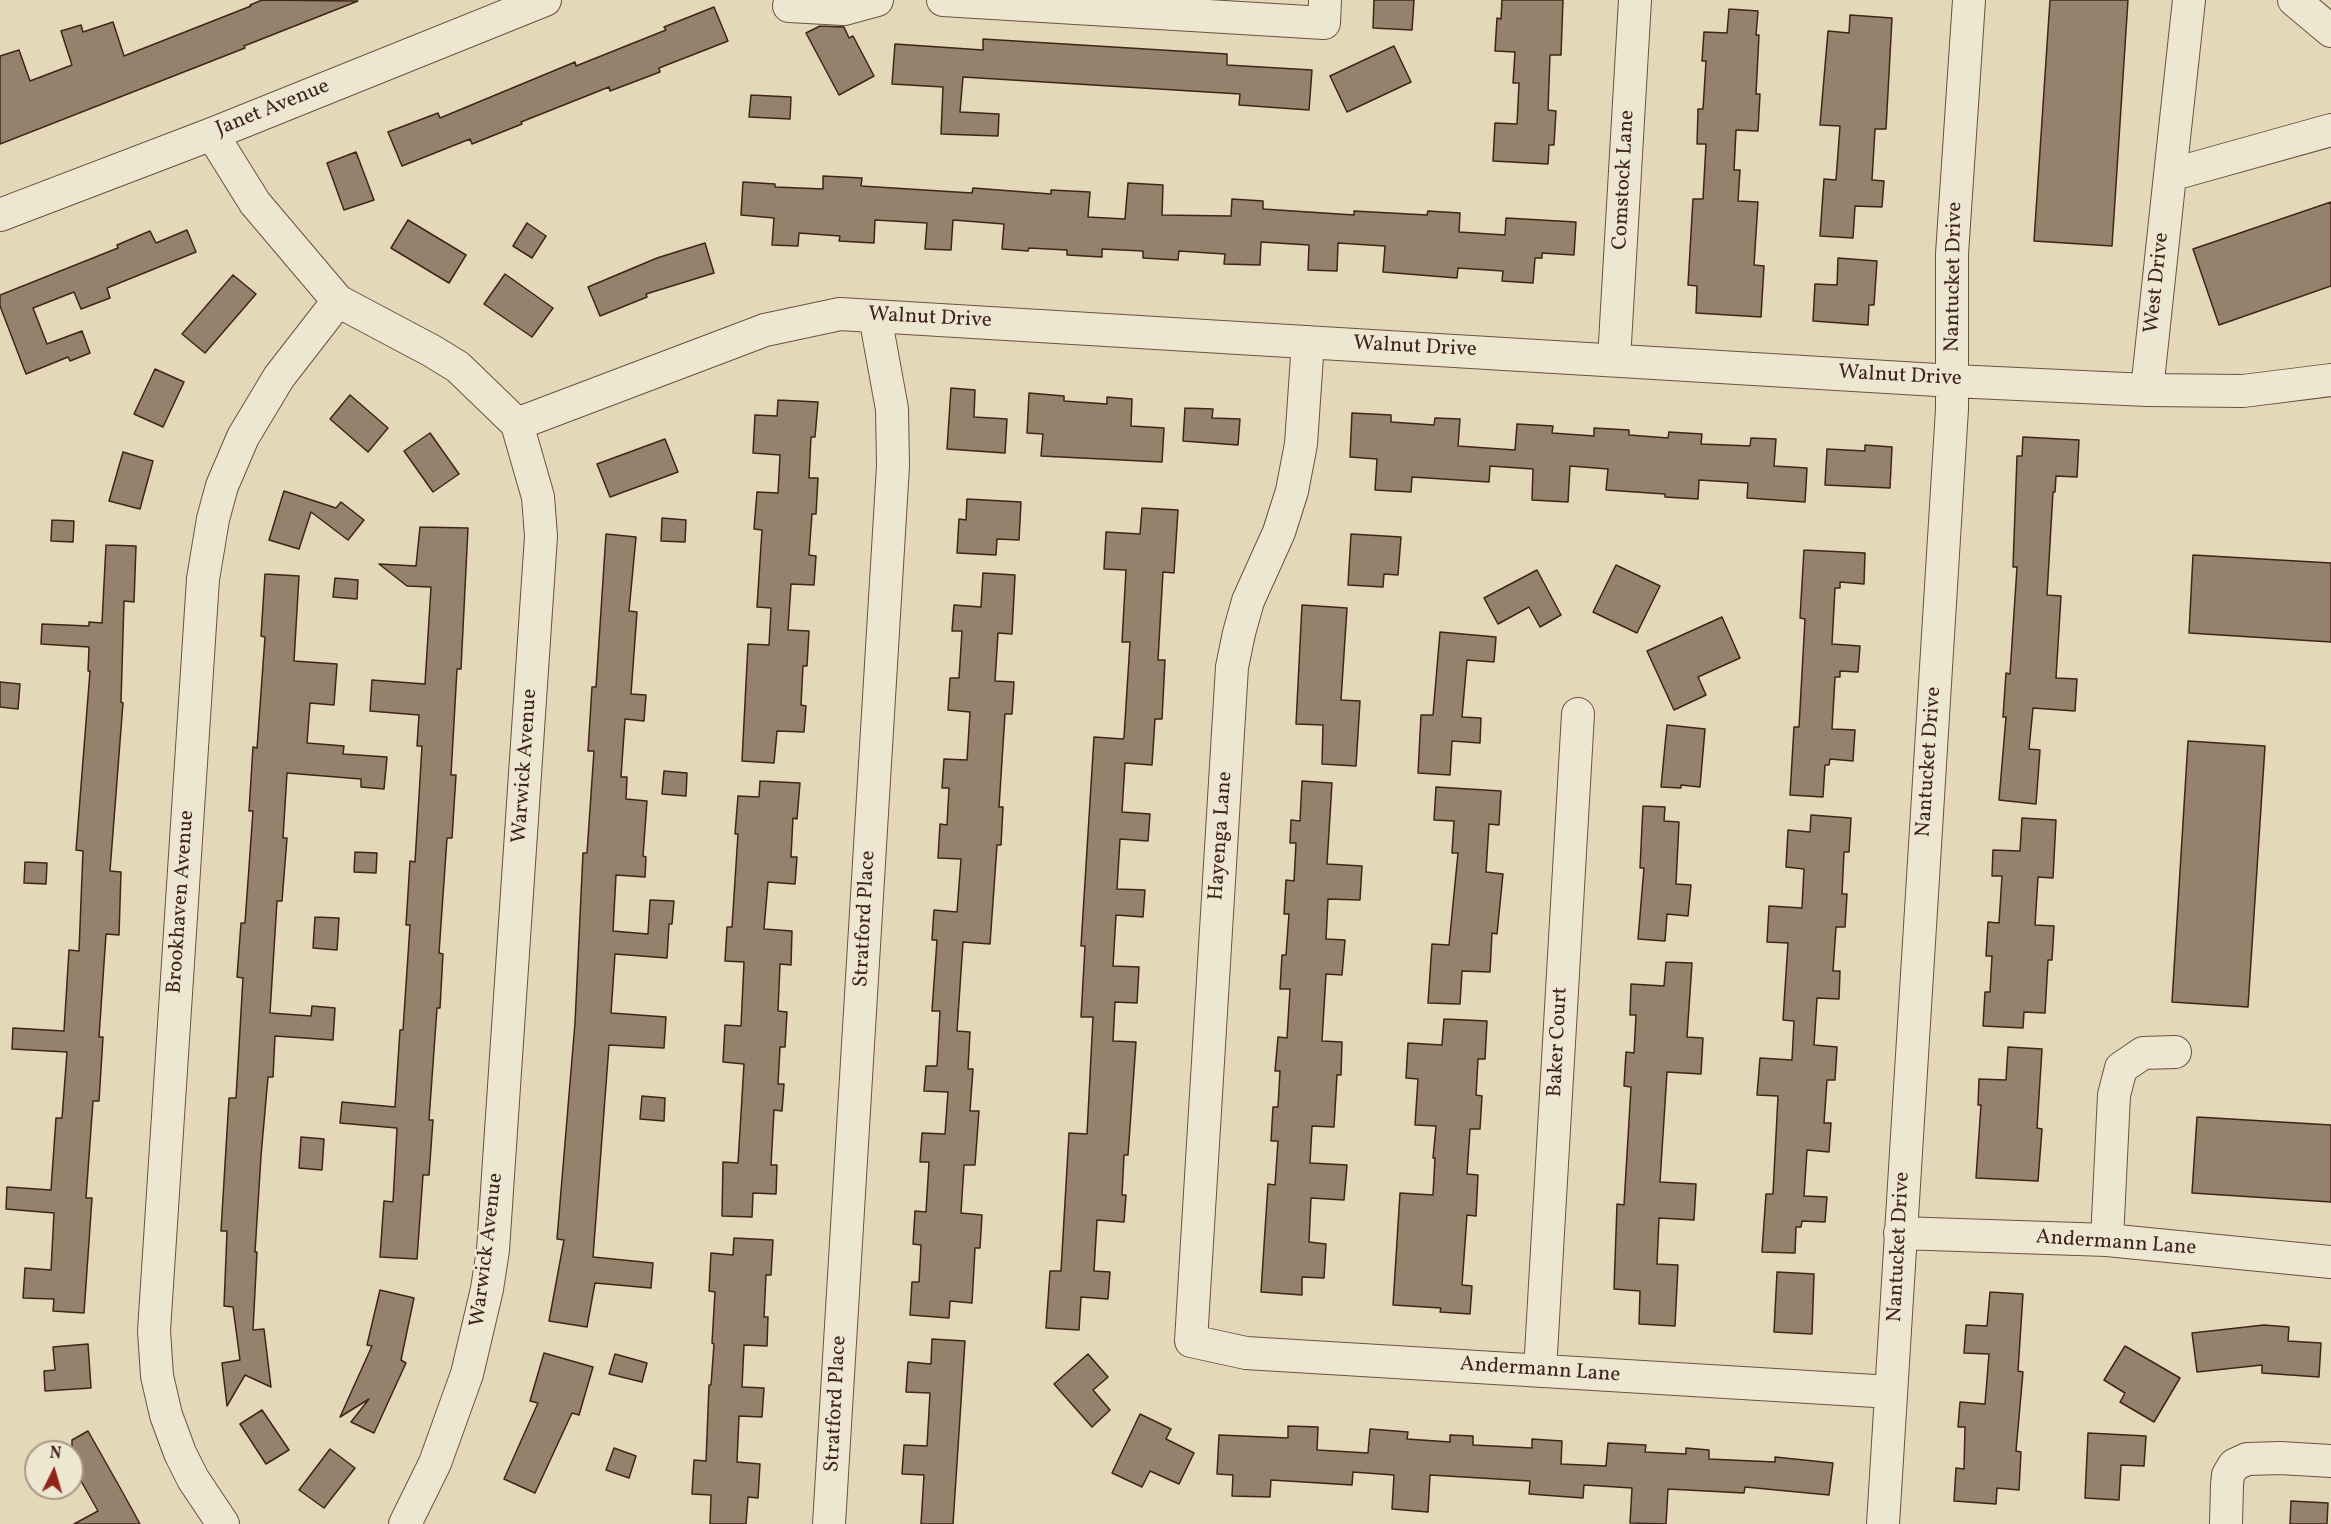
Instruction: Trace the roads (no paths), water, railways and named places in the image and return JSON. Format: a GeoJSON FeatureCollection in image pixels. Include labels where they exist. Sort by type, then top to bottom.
{"type":"FeatureCollection","features":[{"type":"Feature","properties":{"kind":"street","name":"Janet Avenue"},"geometry":{"type":"LineString","coordinates":[[0,215],[212,134],[545,0]]}},
{"type":"Feature","properties":{"kind":"street"},"geometry":{"type":"LineString","coordinates":[[789,6],[844,9],[877,0]]}},
{"type":"Feature","properties":{"kind":"street"},"geometry":{"type":"LineString","coordinates":[[943,0],[1325,12]]}},
{"type":"Feature","properties":{"kind":"street","name":"Comstock Lane"},"geometry":{"type":"LineString","coordinates":[[1614,360],[1635,0]]}},
{"type":"Feature","properties":{"kind":"street","name":"Nantucket Drive"},"geometry":{"type":"LineString","coordinates":[[1883,1524],[1953,381],[1952,254],[1969,0]]}},
{"type":"Feature","properties":{"kind":"street","name":"West Drive"},"geometry":{"type":"LineString","coordinates":[[2147,390],[2189,0]]}},
{"type":"Feature","properties":{"kind":"street"},"geometry":{"type":"LineString","coordinates":[[2294,0],[2331,31]]}},
{"type":"Feature","properties":{"kind":"street"},"geometry":{"type":"LineString","coordinates":[[2170,175],[2331,130]]}},
{"type":"Feature","properties":{"kind":"street"},"geometry":{"type":"LineString","coordinates":[[212,134],[255,203],[338,301],[432,351],[458,368],[517,424]]}},
{"type":"Feature","properties":{"kind":"street","name":"Brookhaven Avenue"},"geometry":{"type":"LineString","coordinates":[[223,1524],[193,1479],[180,1454],[166,1415],[157,1376],[154,1331],[203,579],[207,547],[216,508],[228,471],[243,437],[279,377],[338,301]]}},
{"type":"Feature","properties":{"kind":"street","name":"Walnut Drive"},"geometry":{"type":"LineString","coordinates":[[517,424],[765,330],[840,314],[1953,381],[2147,390],[2243,391],[2331,380]]}},
{"type":"Feature","properties":{"kind":"street","name":"Stratford Place"},"geometry":{"type":"LineString","coordinates":[[829,1524],[893,466],[892,409],[875,316]]}},
{"type":"Feature","properties":{"kind":"street","name":"Hayenga Lane"},"geometry":{"type":"LineString","coordinates":[[1191,1341],[1232,667],[1248,601],[1278,532],[1292,491],[1301,444],[1308,342]]}},
{"type":"Feature","properties":{"kind":"street","name":"Warwick Avenue"},"geometry":{"type":"LineString","coordinates":[[405,1524],[435,1463],[467,1374],[485,1298],[493,1250],[541,536],[538,497],[517,424]]}},
{"type":"Feature","properties":{"kind":"street","name":"Baker Court"},"geometry":{"type":"LineString","coordinates":[[1540,1371],[1578,714]]}},
{"type":"Feature","properties":{"kind":"street"},"geometry":{"type":"LineString","coordinates":[[2107,1240],[2108,1181],[2114,1095],[2121,1068],[2143,1053],[2175,1052]]}},
{"type":"Feature","properties":{"kind":"street","name":"Andermann Lane"},"geometry":{"type":"LineString","coordinates":[[1900,1233],[2107,1240],[2331,1262]]}},
{"type":"Feature","properties":{"kind":"street","name":"Andermann Lane"},"geometry":{"type":"LineString","coordinates":[[1191,1341],[1246,1353],[1891,1392]]}},
{"type":"Feature","properties":{"kind":"street"},"geometry":{"type":"LineString","coordinates":[[2226,1524],[2228,1474],[2234,1465],[2253,1458],[2331,1461]]}}]}
